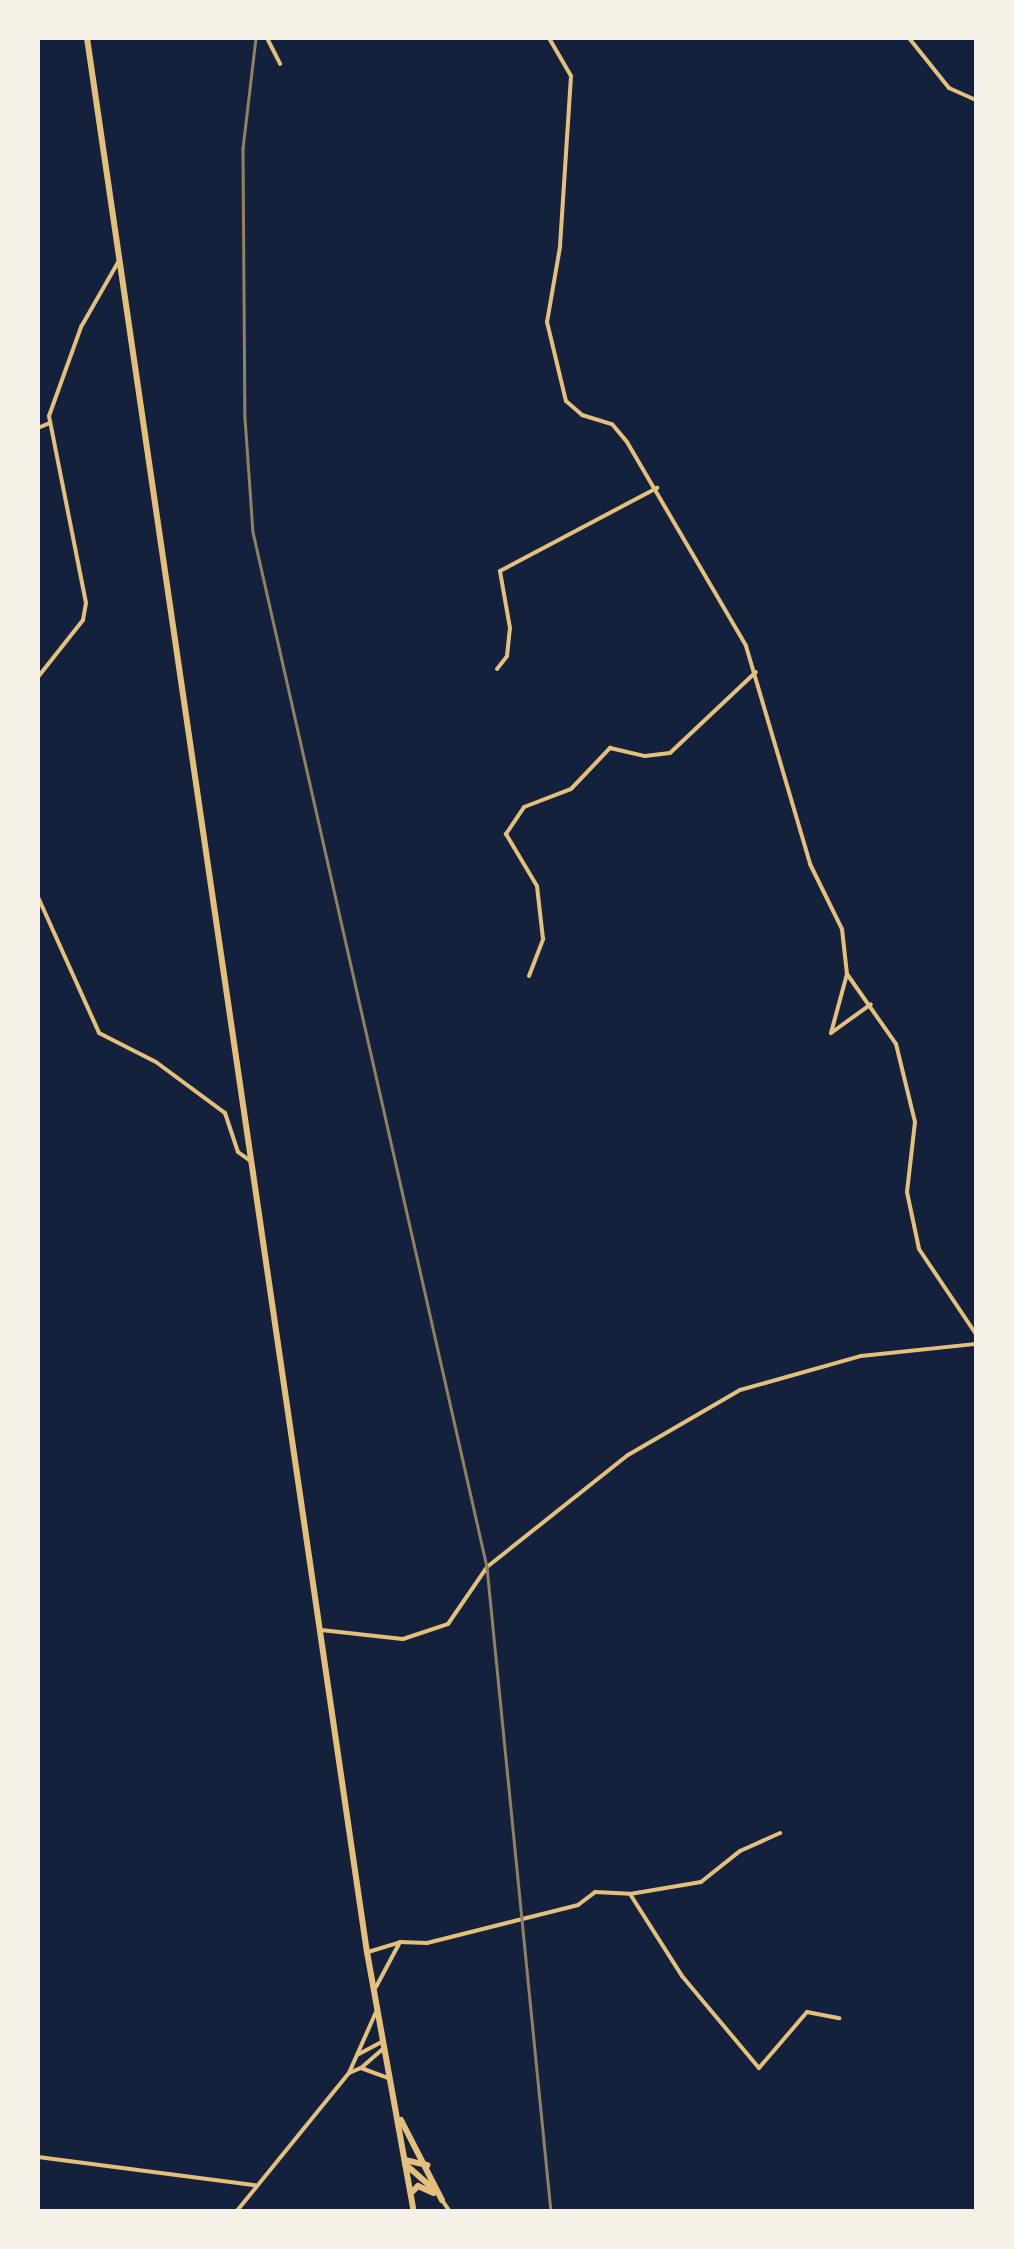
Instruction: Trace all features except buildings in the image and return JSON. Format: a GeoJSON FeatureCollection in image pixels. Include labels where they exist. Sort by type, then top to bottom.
{"type":"FeatureCollection","features":[{"type":"Feature","properties":{"kind":"main road"},"geometry":{"type":"LineString","coordinates":[[88,38],[367,1952],[414,2212]]}},
{"type":"Feature","properties":{"kind":"main road"},"geometry":{"type":"LineString","coordinates":[[398,2115],[442,2200]]}},
{"type":"Feature","properties":{"kind":"main road"},"geometry":{"type":"LineString","coordinates":[[405,2162],[427,2165]]}},
{"type":"Feature","properties":{"kind":"main road"},"geometry":{"type":"LineString","coordinates":[[405,2162],[442,2200]]}},
{"type":"Feature","properties":{"kind":"main road"},"geometry":{"type":"LineString","coordinates":[[411,2193],[426,2188],[442,2200]]}},
{"type":"Feature","properties":{"kind":"street"},"geometry":{"type":"LineString","coordinates":[[266,38],[280,64]]}},
{"type":"Feature","properties":{"kind":"street"},"geometry":{"type":"LineString","coordinates":[[550,38],[570,76],[568,155],[547,322],[566,401],[582,415],[612,424],[657,488],[756,672],[810,864],[842,929],[847,974],[831,1033],[872,1004]]}},
{"type":"Feature","properties":{"kind":"street"},"geometry":{"type":"LineString","coordinates":[[909,38],[949,88],[976,100]]}},
{"type":"Feature","properties":{"kind":"street"},"geometry":{"type":"LineString","coordinates":[[38,677],[83,620],[86,602],[50,423],[81,327],[120,258]]}},
{"type":"Feature","properties":{"kind":"street"},"geometry":{"type":"LineString","coordinates":[[38,428],[50,423]]}},
{"type":"Feature","properties":{"kind":"street"},"geometry":{"type":"LineString","coordinates":[[497,668],[507,656],[510,628],[500,571],[657,488]]}},
{"type":"Feature","properties":{"kind":"street"},"geometry":{"type":"LineString","coordinates":[[528,976],[544,938],[537,886],[506,834],[524,806],[571,789],[610,748],[645,756],[670,753],[756,672]]}},
{"type":"Feature","properties":{"kind":"street"},"geometry":{"type":"LineString","coordinates":[[38,897],[99,1033],[156,1062],[225,1114],[238,1152],[252,1161]]}},
{"type":"Feature","properties":{"kind":"street"},"geometry":{"type":"LineString","coordinates":[[847,974],[872,1004],[896,1044],[915,1122],[906,1192],[919,1249],[976,1334]]}},
{"type":"Feature","properties":{"kind":"street"},"geometry":{"type":"LineString","coordinates":[[321,1630],[403,1639],[448,1624],[487,1568],[628,1455],[740,1390],[861,1356],[976,1344]]}},
{"type":"Feature","properties":{"kind":"street"},"geometry":{"type":"LineString","coordinates":[[367,1952],[400,1942],[427,1943],[578,1905],[596,1892],[630,1894],[701,1882],[740,1851],[780,1834]]}},
{"type":"Feature","properties":{"kind":"street"},"geometry":{"type":"LineString","coordinates":[[630,1894],[682,1976],[760,2068],[807,2012],[839,2018]]}},
{"type":"Feature","properties":{"kind":"street"},"geometry":{"type":"LineString","coordinates":[[374,1992],[400,1942]]}},
{"type":"Feature","properties":{"kind":"street"},"geometry":{"type":"LineString","coordinates":[[236,2212],[349,2074],[378,2007]]}},
{"type":"Feature","properties":{"kind":"street"},"geometry":{"type":"LineString","coordinates":[[357,2055],[384,2045]]}},
{"type":"Feature","properties":{"kind":"street"},"geometry":{"type":"LineString","coordinates":[[349,2074],[362,2068],[384,2045]]}},
{"type":"Feature","properties":{"kind":"street"},"geometry":{"type":"LineString","coordinates":[[362,2068],[389,2078]]}},
{"type":"Feature","properties":{"kind":"street"},"geometry":{"type":"LineString","coordinates":[[38,2157],[255,2186]]}},
{"type":"Feature","properties":{"kind":"street"},"geometry":{"type":"LineString","coordinates":[[442,2200],[450,2212]]}},
{"type":"Feature","properties":{"kind":"railway"},"geometry":{"type":"LineString","coordinates":[[256,38],[243,148],[245,418],[253,532],[487,1567],[551,2212]]}}]}
